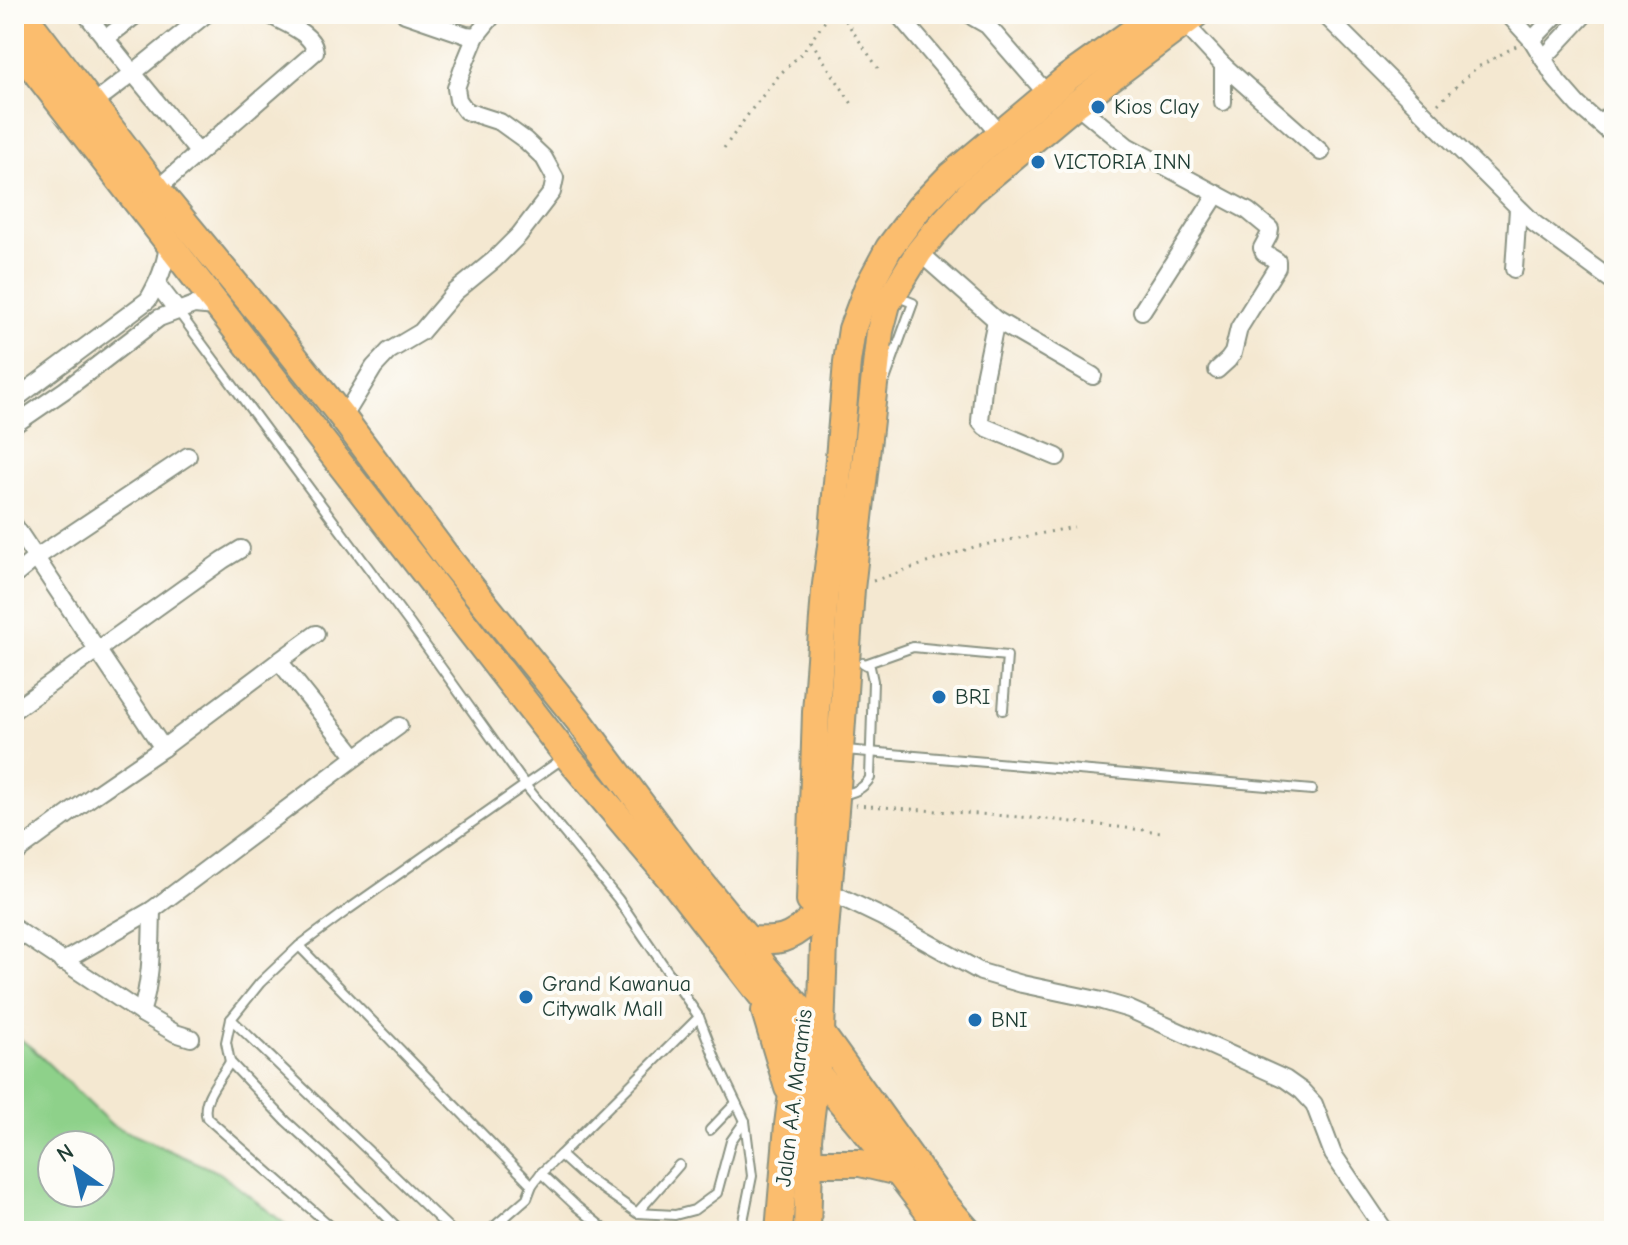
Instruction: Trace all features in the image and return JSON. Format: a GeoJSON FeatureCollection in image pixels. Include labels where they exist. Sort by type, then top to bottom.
{"type":"FeatureCollection","features":[{"type":"Feature","properties":{"kind":"highway"},"geometry":{"type":"LineString","coordinates":[[23,14],[157,189],[343,418],[446,556],[580,722],[686,864],[748,940],[808,1031],[968,1231]]}},
{"type":"Feature","properties":{"kind":"highway","name":"Jalan A.A. Maramis"},"geometry":{"type":"LineString","coordinates":[[779,1231],[791,1096],[808,1031],[816,712],[852,329],[867,289],[889,248],[919,208],[999,133],[1067,78],[1157,14]]}},
{"type":"Feature","properties":{"kind":"highway"},"geometry":{"type":"LineString","coordinates":[[807,1231],[808,1139],[816,1072],[808,1031],[824,943],[840,750],[856,662],[851,589],[880,331],[887,304],[919,252],[971,192],[1076,104],[1190,18]]}},
{"type":"Feature","properties":{"kind":"highway"},"geometry":{"type":"LineString","coordinates":[[14,44],[567,756],[675,884],[759,992],[808,1031]]}},
{"type":"Feature","properties":{"kind":"highway"},"geometry":{"type":"LineString","coordinates":[[748,940],[779,940],[794,935],[810,921]]}},
{"type":"Feature","properties":{"kind":"highway"},"geometry":{"type":"LineString","coordinates":[[759,992],[791,1096]]}},
{"type":"Feature","properties":{"kind":"highway"},"geometry":{"type":"LineString","coordinates":[[816,1072],[875,1142],[943,1231]]}},
{"type":"Feature","properties":{"kind":"highway"},"geometry":{"type":"LineString","coordinates":[[809,1163],[860,1163],[898,1172]]}},
{"type":"Feature","properties":{"kind":"street"},"geometry":{"type":"LineString","coordinates":[[86,14],[198,152]]}},
{"type":"Feature","properties":{"kind":"street"},"geometry":{"type":"LineString","coordinates":[[105,39],[137,14]]}},
{"type":"Feature","properties":{"kind":"street"},"geometry":{"type":"LineString","coordinates":[[91,105],[206,14]]}},
{"type":"Feature","properties":{"kind":"street"},"geometry":{"type":"LineString","coordinates":[[157,189],[315,52],[314,44],[307,37],[268,14]]}},
{"type":"Feature","properties":{"kind":"street"},"geometry":{"type":"LineString","coordinates":[[405,14],[476,36]]}},
{"type":"Feature","properties":{"kind":"street"},"geometry":{"type":"LineString","coordinates":[[343,418],[374,367],[389,351],[421,332],[455,292],[519,235],[552,192],[555,178],[544,158],[500,122],[466,111],[458,100],[456,88],[476,36],[494,14]]}},
{"type":"Feature","properties":{"kind":"street"},"geometry":{"type":"LineString","coordinates":[[898,14],[999,133]]}},
{"type":"Feature","properties":{"kind":"street"},"geometry":{"type":"LineString","coordinates":[[1324,14],[1518,209],[1614,282]]}},
{"type":"Feature","properties":{"kind":"street"},"geometry":{"type":"LineString","coordinates":[[1508,14],[1532,40],[1557,81],[1578,105],[1614,136]]}},
{"type":"Feature","properties":{"kind":"street"},"geometry":{"type":"LineString","coordinates":[[1532,40],[1557,14]]}},
{"type":"Feature","properties":{"kind":"street"},"geometry":{"type":"LineString","coordinates":[[1543,59],[1585,14]]}},
{"type":"Feature","properties":{"kind":"street"},"geometry":{"type":"LineString","coordinates":[[973,17],[987,25],[1047,94]]}},
{"type":"Feature","properties":{"kind":"street"},"geometry":{"type":"LineString","coordinates":[[1190,18],[1223,65],[1321,152]]}},
{"type":"Feature","properties":{"kind":"street"},"geometry":{"type":"LineString","coordinates":[[1223,65],[1223,102]]}},
{"type":"Feature","properties":{"kind":"street"},"geometry":{"type":"LineString","coordinates":[[1076,104],[1127,146],[1253,214],[1268,227],[1270,232],[1262,248],[1278,264],[1239,328],[1233,353],[1217,370]]}},
{"type":"Feature","properties":{"kind":"street"},"geometry":{"type":"LineString","coordinates":[[1601,124],[1614,110]]}},
{"type":"Feature","properties":{"kind":"street"},"geometry":{"type":"LineString","coordinates":[[1142,311],[1217,194]]}},
{"type":"Feature","properties":{"kind":"street"},"geometry":{"type":"LineString","coordinates":[[1514,269],[1518,209]]}},
{"type":"Feature","properties":{"kind":"street"},"geometry":{"type":"LineString","coordinates":[[14,400],[148,300],[165,266],[168,245]]}},
{"type":"Feature","properties":{"kind":"street"},"geometry":{"type":"LineString","coordinates":[[919,252],[996,320],[1093,376]]}},
{"type":"Feature","properties":{"kind":"street"},"geometry":{"type":"LineString","coordinates":[[157,284],[177,310]]}},
{"type":"Feature","properties":{"kind":"street"},"geometry":{"type":"LineString","coordinates":[[14,425],[159,318],[194,305],[216,307]]}},
{"type":"Feature","properties":{"kind":"street"},"geometry":{"type":"LineString","coordinates":[[996,320],[984,378],[980,421],[985,427],[1057,457]]}},
{"type":"Feature","properties":{"kind":"street"},"geometry":{"type":"LineString","coordinates":[[14,576],[37,557],[188,456]]}},
{"type":"Feature","properties":{"kind":"street"},"geometry":{"type":"LineString","coordinates":[[14,525],[163,748]]}},
{"type":"Feature","properties":{"kind":"street"},"geometry":{"type":"LineString","coordinates":[[14,710],[241,549]]}},
{"type":"Feature","properties":{"kind":"street"},"geometry":{"type":"LineString","coordinates":[[14,854],[316,634]]}},
{"type":"Feature","properties":{"kind":"street"},"geometry":{"type":"LineString","coordinates":[[279,661],[356,757]]}},
{"type":"Feature","properties":{"kind":"street"},"geometry":{"type":"LineString","coordinates":[[62,962],[152,910],[399,726]]}},
{"type":"Feature","properties":{"kind":"street"},"geometry":{"type":"LineString","coordinates":[[828,891],[981,972],[1129,1009],[1285,1079],[1314,1104],[1333,1154],[1385,1231]]}},
{"type":"Feature","properties":{"kind":"street"},"geometry":{"type":"LineString","coordinates":[[141,1013],[148,994],[152,910]]}},
{"type":"Feature","properties":{"kind":"street"},"geometry":{"type":"LineString","coordinates":[[14,928],[141,1013],[175,1033],[191,1038]]}},
{"type":"Feature","properties":{"kind":"lane"},"geometry":{"type":"LineString","coordinates":[[884,384],[913,303],[893,296]]}},
{"type":"Feature","properties":{"kind":"lane"},"geometry":{"type":"LineString","coordinates":[[177,310],[526,786],[618,899],[699,1017],[745,1121],[752,1176],[741,1231]]}},
{"type":"Feature","properties":{"kind":"lane"},"geometry":{"type":"LineString","coordinates":[[856,662],[913,647],[1007,656],[1003,710]]}},
{"type":"Feature","properties":{"kind":"lane"},"geometry":{"type":"LineString","coordinates":[[836,799],[855,792],[870,778],[873,681],[870,667],[856,662]]}},
{"type":"Feature","properties":{"kind":"lane"},"geometry":{"type":"LineString","coordinates":[[840,750],[1312,790]]}},
{"type":"Feature","properties":{"kind":"lane"},"geometry":{"type":"LineString","coordinates":[[401,1231],[286,1121],[230,1062],[226,1042],[231,1019],[260,983],[299,946],[567,756]]}},
{"type":"Feature","properties":{"kind":"lane"},"geometry":{"type":"LineString","coordinates":[[299,946],[532,1185]]}},
{"type":"Feature","properties":{"kind":"lane"},"geometry":{"type":"LineString","coordinates":[[489,1231],[527,1198],[541,1173],[699,1017]]}},
{"type":"Feature","properties":{"kind":"lane"},"geometry":{"type":"LineString","coordinates":[[231,1019],[452,1231]]}},
{"type":"Feature","properties":{"kind":"lane"},"geometry":{"type":"LineString","coordinates":[[230,1062],[206,1103],[207,1118],[336,1231]]}},
{"type":"Feature","properties":{"kind":"lane"},"geometry":{"type":"LineString","coordinates":[[710,1130],[736,1103]]}},
{"type":"Feature","properties":{"kind":"lane"},"geometry":{"type":"LineString","coordinates":[[560,1155],[637,1213],[675,1215],[694,1210],[717,1193],[731,1141],[745,1121]]}},
{"type":"Feature","properties":{"kind":"lane"},"geometry":{"type":"LineString","coordinates":[[637,1213],[679,1165]]}},
{"type":"Feature","properties":{"kind":"lane"},"geometry":{"type":"LineString","coordinates":[[541,1173],[607,1231]]}},
{"type":"Feature","properties":{"kind":"path"},"geometry":{"type":"LineString","coordinates":[[724,148],[830,14]]}},
{"type":"Feature","properties":{"kind":"path"},"geometry":{"type":"LineString","coordinates":[[841,14],[878,68]]}},
{"type":"Feature","properties":{"kind":"path"},"geometry":{"type":"LineString","coordinates":[[1428,116],[1476,68],[1532,40]]}},
{"type":"Feature","properties":{"kind":"path"},"geometry":{"type":"LineString","coordinates":[[811,41],[852,104]]}},
{"type":"Feature","properties":{"kind":"path"},"geometry":{"type":"LineString","coordinates":[[851,589],[974,547],[1074,527]]}},
{"type":"Feature","properties":{"kind":"path"},"geometry":{"type":"LineString","coordinates":[[836,799],[1161,832]]}},
{"type":"Feature","properties":{"kind":"green space"},"geometry":{"type":"Polygon","coordinates":[[[14,1034],[112,1125],[220,1173],[294,1231],[14,1231],[14,1034]]]}},
{"type":"Feature","properties":{"kind":"place","name":"Kios Clay"},"geometry":{"type":"Point","coordinates":[1098,107]}},
{"type":"Feature","properties":{"kind":"place","name":"VICTORIA INN"},"geometry":{"type":"Point","coordinates":[1038,162]}},
{"type":"Feature","properties":{"kind":"place","name":"BRI"},"geometry":{"type":"Point","coordinates":[939,697]}},
{"type":"Feature","properties":{"kind":"place","name":"Grand Kawanua Citywalk Mall"},"geometry":{"type":"Point","coordinates":[526,997]}},
{"type":"Feature","properties":{"kind":"place","name":"BNI"},"geometry":{"type":"Point","coordinates":[975,1020]}}]}
